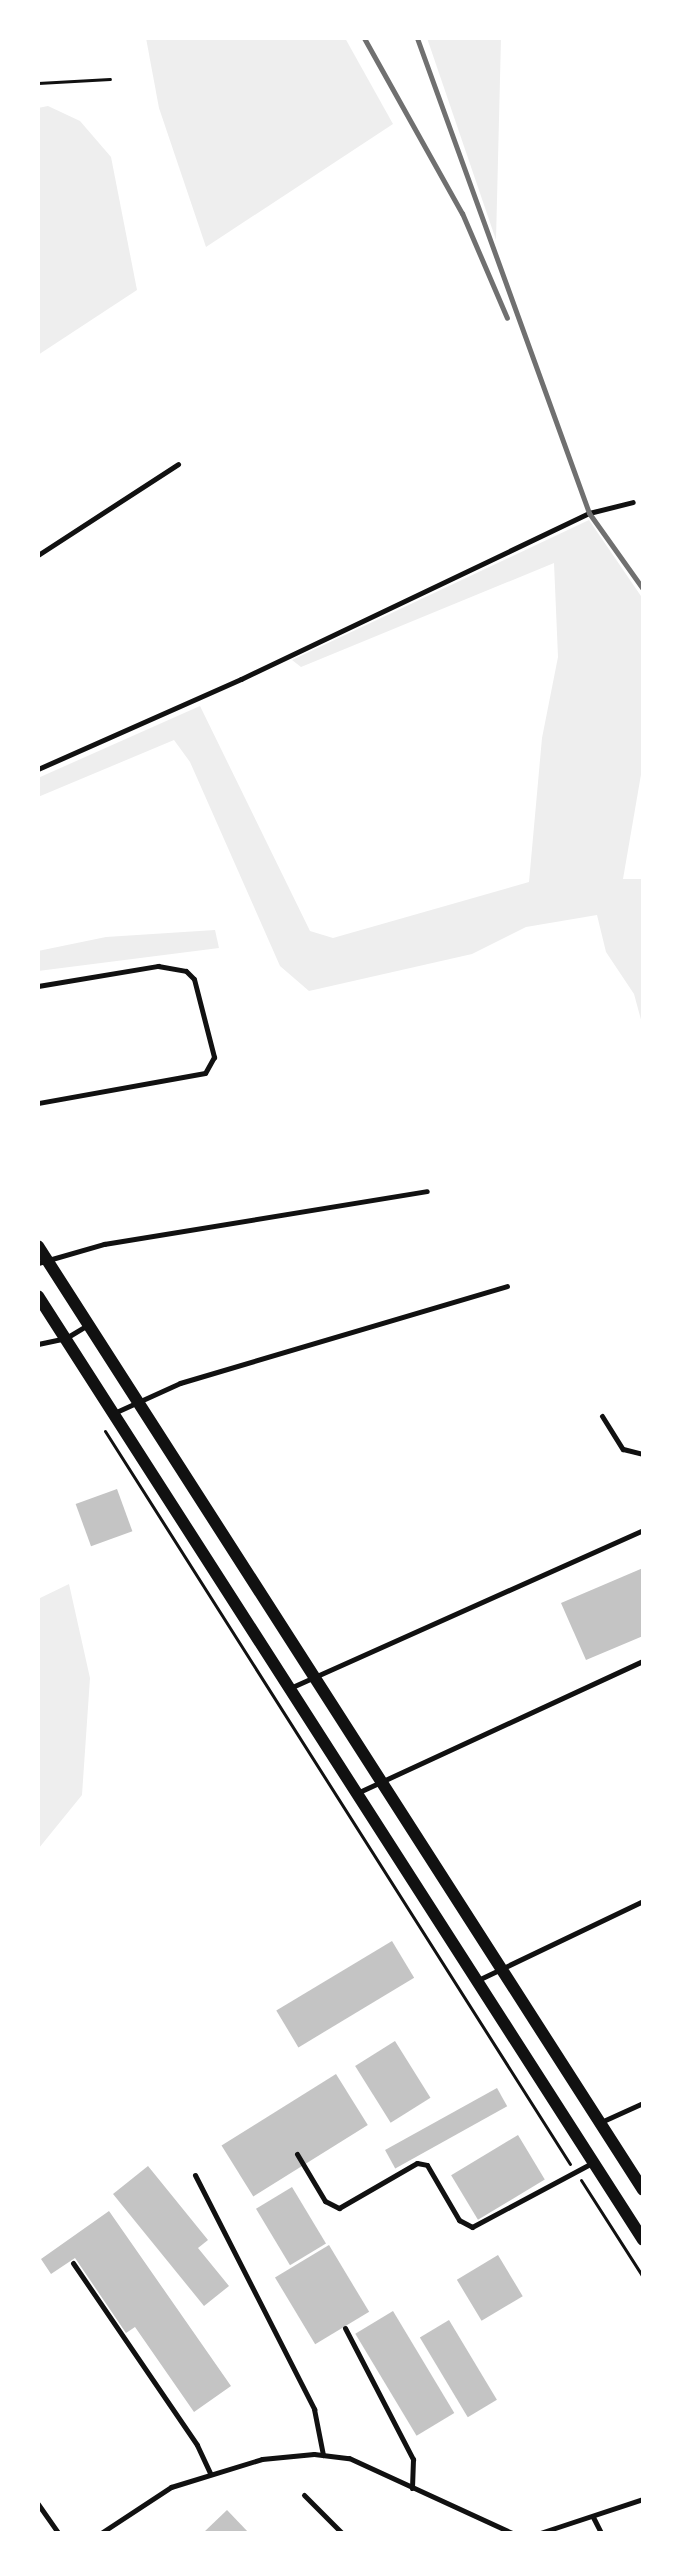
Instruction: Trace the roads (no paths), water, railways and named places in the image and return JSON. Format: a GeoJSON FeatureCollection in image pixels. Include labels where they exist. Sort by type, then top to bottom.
{"type":"FeatureCollection","features":[{"type":"Feature","properties":{"kind":"main road"},"geometry":{"type":"LineString","coordinates":[[38,1246],[42,1261],[136,1399],[643,2190]]}},
{"type":"Feature","properties":{"kind":"main road"},"geometry":{"type":"LineString","coordinates":[[38,1296],[643,2240]]}},
{"type":"Feature","properties":{"kind":"main road"},"geometry":{"type":"LineString","coordinates":[[552,2096],[575,2083]]}},
{"type":"Feature","properties":{"kind":"main road"},"geometry":{"type":"LineString","coordinates":[[593,2162],[622,2156]]}},
{"type":"Feature","properties":{"kind":"lane"},"geometry":{"type":"LineString","coordinates":[[38,555],[178,464]]}},
{"type":"Feature","properties":{"kind":"lane"},"geometry":{"type":"LineString","coordinates":[[38,769],[241,679],[589,513],[633,502]]}},
{"type":"Feature","properties":{"kind":"lane"},"geometry":{"type":"LineString","coordinates":[[38,986],[158,966],[186,971],[194,979],[214,1057],[205,1073],[38,1103]]}},
{"type":"Feature","properties":{"kind":"lane"},"geometry":{"type":"LineString","coordinates":[[42,1261],[104,1244],[427,1191]]}},
{"type":"Feature","properties":{"kind":"lane"},"geometry":{"type":"LineString","coordinates":[[114,1413],[136,1399],[507,1286]]}},
{"type":"Feature","properties":{"kind":"lane"},"geometry":{"type":"LineString","coordinates":[[38,1344],[66,1338],[86,1326]]}},
{"type":"Feature","properties":{"kind":"lane"},"geometry":{"type":"LineString","coordinates":[[602,1416],[623,1449],[643,1454]]}},
{"type":"Feature","properties":{"kind":"lane"},"geometry":{"type":"LineString","coordinates":[[290,1689],[643,1530]]}},
{"type":"Feature","properties":{"kind":"lane"},"geometry":{"type":"LineString","coordinates":[[357,1793],[643,1661]]}},
{"type":"Feature","properties":{"kind":"lane"},"geometry":{"type":"LineString","coordinates":[[477,1980],[643,1901]]}},
{"type":"Feature","properties":{"kind":"lane"},"geometry":{"type":"LineString","coordinates":[[600,2122],[643,2103]]}},
{"type":"Feature","properties":{"kind":"lane"},"geometry":{"type":"LineString","coordinates":[[297,2154],[325,2201],[339,2208],[417,2163],[427,2165],[459,2220],[472,2227],[593,2162]]}},
{"type":"Feature","properties":{"kind":"lane"},"geometry":{"type":"LineString","coordinates":[[195,2175],[314,2409],[323,2455]]}},
{"type":"Feature","properties":{"kind":"lane"},"geometry":{"type":"LineString","coordinates":[[73,2263],[197,2445],[210,2473]]}},
{"type":"Feature","properties":{"kind":"lane"},"geometry":{"type":"LineString","coordinates":[[345,2328],[413,2459],[412,2488]]}},
{"type":"Feature","properties":{"kind":"lane"},"geometry":{"type":"LineString","coordinates":[[101,2533],[149,2499],[210,2473],[262,2459],[323,2455],[349,2458],[512,2533]]}},
{"type":"Feature","properties":{"kind":"lane"},"geometry":{"type":"LineString","coordinates":[[304,2495],[342,2533]]}},
{"type":"Feature","properties":{"kind":"lane"},"geometry":{"type":"LineString","coordinates":[[540,2533],[643,2499]]}},
{"type":"Feature","properties":{"kind":"lane"},"geometry":{"type":"LineString","coordinates":[[38,2504],[58,2533]]}},
{"type":"Feature","properties":{"kind":"lane"},"geometry":{"type":"LineString","coordinates":[[593,2517],[601,2533]]}},
{"type":"Feature","properties":{"kind":"railway"},"geometry":{"type":"LineString","coordinates":[[364,38],[462,213],[507,318]]}},
{"type":"Feature","properties":{"kind":"railway"},"geometry":{"type":"LineString","coordinates":[[417,38],[589,513],[643,589]]}}]}
